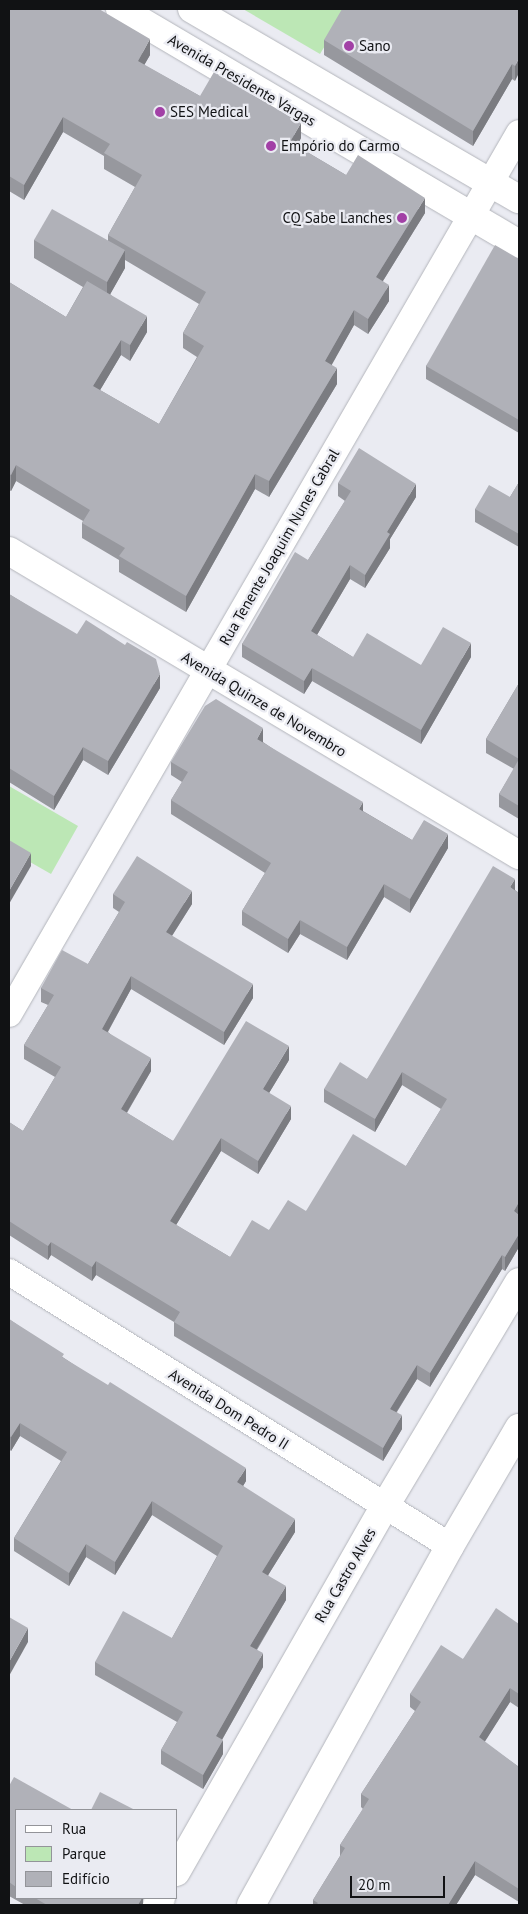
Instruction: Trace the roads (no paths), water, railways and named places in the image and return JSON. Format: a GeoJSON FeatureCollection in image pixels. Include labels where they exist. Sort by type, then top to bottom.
{"type":"FeatureCollection","features":[{"type":"Feature","properties":{"kind":"street","name":"Avenida Presidente Vargas"},"geometry":{"type":"LineString","coordinates":[[120,9],[519,244]]}},
{"type":"Feature","properties":{"kind":"street"},"geometry":{"type":"LineString","coordinates":[[192,9],[519,199]]}},
{"type":"Feature","properties":{"kind":"street","name":"Rua Tenente Joaquim Nunes Cabral"},"geometry":{"type":"LineString","coordinates":[[9,1014],[519,133]]}},
{"type":"Feature","properties":{"kind":"street","name":"Avenida Quinze de Novembro"},"geometry":{"type":"LineString","coordinates":[[9,552],[519,855]]}},
{"type":"Feature","properties":{"kind":"street","name":"Avenida Dom Pedro II"},"geometry":{"type":"LineString","coordinates":[[9,1272],[450,1546]]}},
{"type":"Feature","properties":{"kind":"street","name":"Rua Castro Alves"},"geometry":{"type":"LineString","coordinates":[[178,1868],[384,1506],[519,1282]]}},
{"type":"Feature","properties":{"kind":"street"},"geometry":{"type":"LineString","coordinates":[[250,1905],[450,1546],[519,1428]]}},
{"type":"Feature","properties":{"kind":"place","name":"Sano"},"geometry":{"type":"Point","coordinates":[349,46]}},
{"type":"Feature","properties":{"kind":"place","name":"SES Medical"},"geometry":{"type":"Point","coordinates":[160,112]}},
{"type":"Feature","properties":{"kind":"place","name":"Empório do Carmo"},"geometry":{"type":"Point","coordinates":[271,146]}},
{"type":"Feature","properties":{"kind":"place","name":"CQ Sabe Lanches"},"geometry":{"type":"Point","coordinates":[402,218]}}]}
